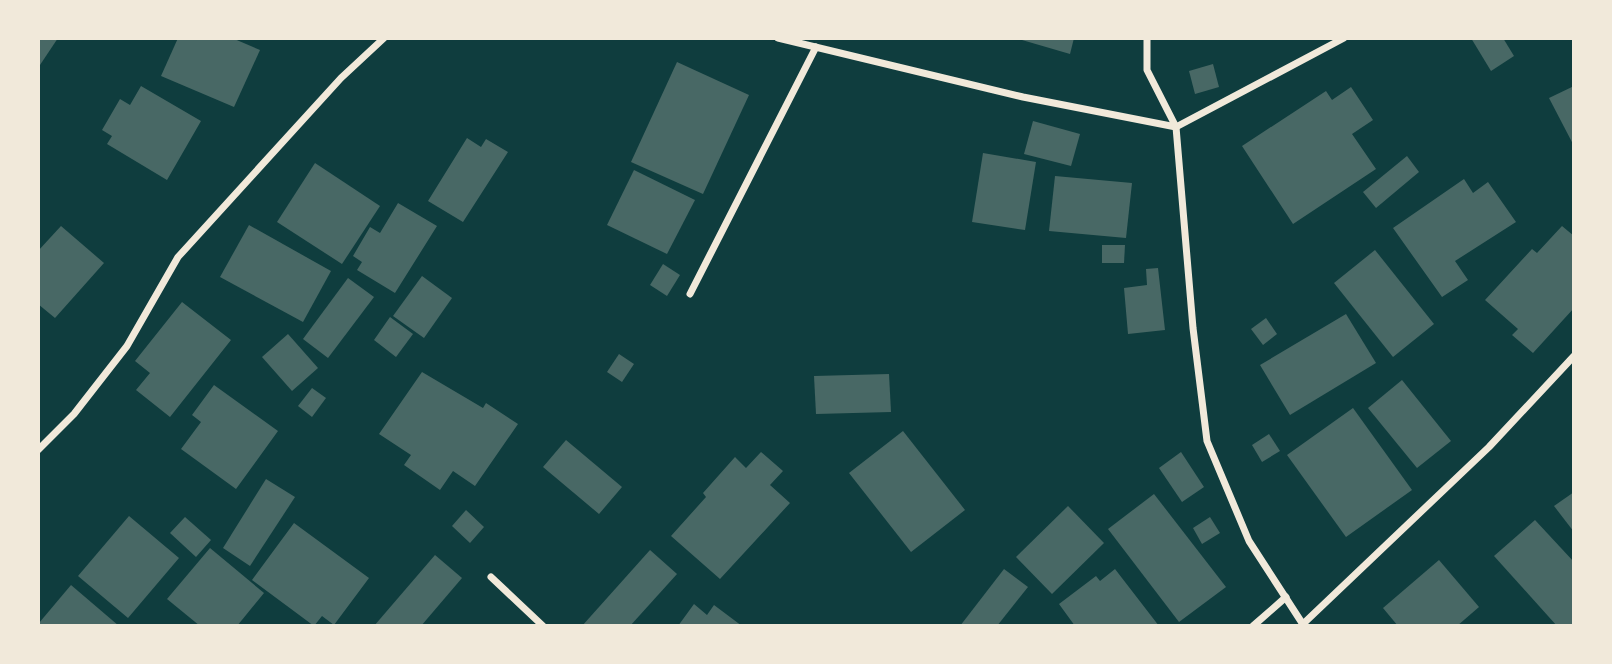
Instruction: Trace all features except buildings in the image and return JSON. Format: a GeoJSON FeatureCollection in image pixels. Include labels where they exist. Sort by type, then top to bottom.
{"type":"FeatureCollection","features":[{"type":"Feature","properties":{"kind":"street"},"geometry":{"type":"LineString","coordinates":[[38,450],[74,414],[127,346],[178,257],[341,78],[384,38]]}},
{"type":"Feature","properties":{"kind":"street"},"geometry":{"type":"LineString","coordinates":[[778,38],[1023,97],[1176,127],[1344,38]]}},
{"type":"Feature","properties":{"kind":"street"},"geometry":{"type":"LineString","coordinates":[[1147,38],[1147,70],[1176,127],[1193,328],[1207,441],[1249,541],[1304,625],[1489,447],[1573,356]]}},
{"type":"Feature","properties":{"kind":"street"},"geometry":{"type":"LineString","coordinates":[[690,294],[816,47]]}},
{"type":"Feature","properties":{"kind":"street"},"geometry":{"type":"LineString","coordinates":[[491,577],[543,625]]}},
{"type":"Feature","properties":{"kind":"street"},"geometry":{"type":"LineString","coordinates":[[1253,625],[1286,597]]}}]}
